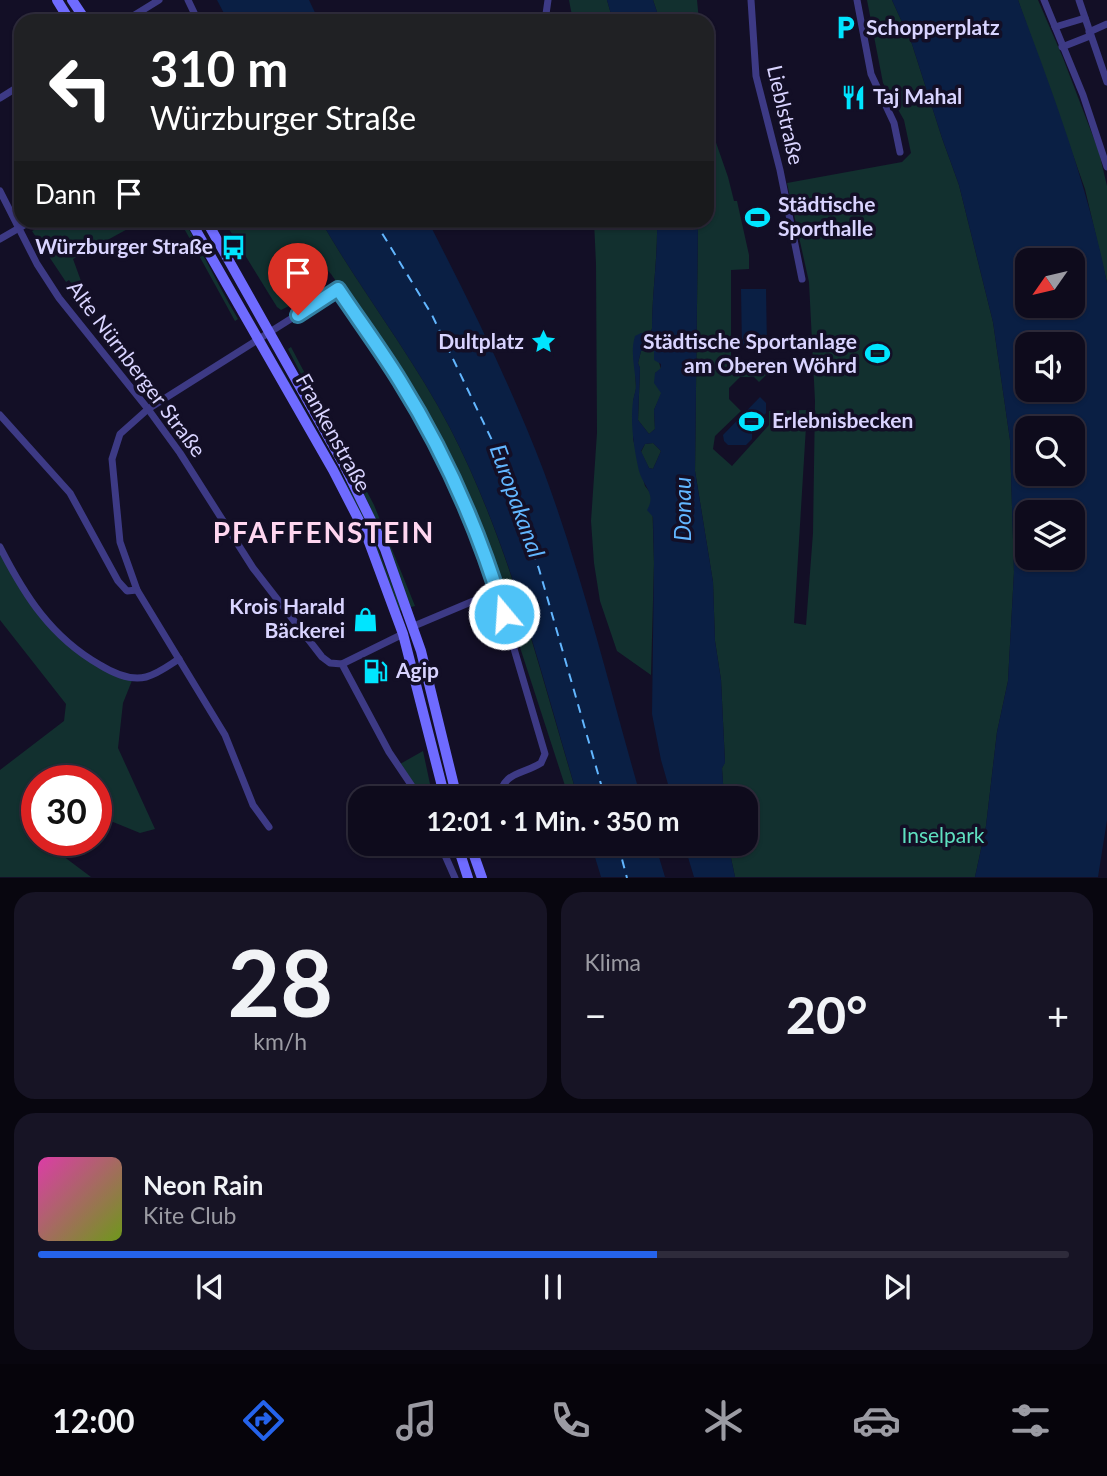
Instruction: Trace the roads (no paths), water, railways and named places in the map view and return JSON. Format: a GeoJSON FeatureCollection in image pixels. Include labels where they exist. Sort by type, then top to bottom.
{"type":"FeatureCollection","features":[{"type":"Feature","properties":{"kind":"main road","name":"Frankenstraße"},"geometry":{"type":"LineString","coordinates":[[195,228],[333,470],[366,534],[403,634],[442,786]]}},
{"type":"Feature","properties":{"kind":"main road","name":"Frankenstraße"},"geometry":{"type":"LineString","coordinates":[[211,228],[365,505],[385,549],[414,626],[454,786]]}},
{"type":"Feature","properties":{"kind":"main road"},"geometry":{"type":"LineString","coordinates":[[461,856],[468,877]]}},
{"type":"Feature","properties":{"kind":"main road"},"geometry":{"type":"LineString","coordinates":[[474,856],[482,877]]}},
{"type":"Feature","properties":{"kind":"street"},"geometry":{"type":"LineString","coordinates":[[136,14],[159,0]]}},
{"type":"Feature","properties":{"kind":"street","name":"Lieblstraße"},"geometry":{"type":"LineString","coordinates":[[751,0],[756,76],[780,170],[802,279]]}},
{"type":"Feature","properties":{"kind":"street"},"geometry":{"type":"LineString","coordinates":[[857,0],[871,74],[894,124],[900,152]]}},
{"type":"Feature","properties":{"kind":"street"},"geometry":{"type":"LineString","coordinates":[[1044,0],[1104,145],[1107,167]]}},
{"type":"Feature","properties":{"kind":"street"},"geometry":{"type":"LineString","coordinates":[[1079,0],[1107,82]]}},
{"type":"Feature","properties":{"kind":"street"},"geometry":{"type":"LineString","coordinates":[[1055,27],[1084,18]]}},
{"type":"Feature","properties":{"kind":"street"},"geometry":{"type":"LineString","coordinates":[[1062,47],[1107,24]]}},
{"type":"Feature","properties":{"kind":"street","name":"Alte Nürnberger Straße"},"geometry":{"type":"LineString","coordinates":[[0,191],[14,221]]}},
{"type":"Feature","properties":{"kind":"street"},"geometry":{"type":"LineString","coordinates":[[0,239],[17,228]]}},
{"type":"Feature","properties":{"kind":"street","name":"Alte Nürnberger Straße"},"geometry":{"type":"LineString","coordinates":[[17,228],[62,303],[180,453],[253,568],[322,657],[330,663],[342,664]]}},
{"type":"Feature","properties":{"kind":"street"},"geometry":{"type":"LineString","coordinates":[[269,827],[253,805],[225,735],[138,590],[120,542],[112,459],[120,434],[148,409],[338,289],[400,381],[438,450],[472,524],[497,591],[545,754],[541,763],[506,779],[502,786]]}},
{"type":"Feature","properties":{"kind":"street"},"geometry":{"type":"LineString","coordinates":[[0,415],[70,493],[91,527],[118,581],[127,591],[138,590]]}},
{"type":"Feature","properties":{"kind":"street"},"geometry":{"type":"LineString","coordinates":[[0,547],[18,583],[47,622],[69,646],[88,659],[112,672],[144,678],[158,673],[179,659]]}},
{"type":"Feature","properties":{"kind":"street"},"geometry":{"type":"LineString","coordinates":[[414,626],[497,591]]}},
{"type":"Feature","properties":{"kind":"street"},"geometry":{"type":"LineString","coordinates":[[403,634],[342,664],[389,752],[412,786]]}},
{"type":"Feature","properties":{"kind":"street"},"geometry":{"type":"LineString","coordinates":[[445,856],[455,877]]}},
{"type":"Feature","properties":{"kind":"water"},"geometry":{"type":"Polygon","coordinates":[[[217,0],[309,0],[316,14],[224,14],[217,0]]]}},
{"type":"Feature","properties":{"kind":"water"},"geometry":{"type":"Polygon","coordinates":[[[607,0],[653,0],[658,14],[611,14],[607,0]]]}},
{"type":"Feature","properties":{"kind":"water"},"geometry":{"type":"Polygon","coordinates":[[[892,0],[1018,0],[1068,140],[1090,211],[1107,283],[1107,820],[1098,877],[975,877],[986,826],[997,732],[1008,681],[1014,572],[1010,440],[993,322],[959,185],[912,44],[892,0]]]}},
{"type":"Feature","properties":{"kind":"water","name":"Europakanal"},"geometry":{"type":"Polygon","coordinates":[[[325,228],[431,228],[504,376],[544,472],[584,593],[638,786],[575,786],[523,610],[490,517],[450,428],[325,228]]]}},
{"type":"Feature","properties":{"kind":"water","name":"Donau"},"geometry":{"type":"Polygon","coordinates":[[[657,228],[698,228],[695,471],[713,582],[715,641],[721,680],[725,763],[722,768],[723,786],[669,786],[652,714],[653,517],[647,510],[651,499],[639,471],[632,418],[636,385],[633,354],[635,336],[641,333],[649,334],[652,329],[657,228]],[[654,347],[641,351],[638,363],[638,420],[649,434],[655,429],[654,410],[661,393],[654,383],[655,373],[661,368],[661,364],[654,360],[654,347]],[[653,443],[645,444],[641,451],[649,468],[653,469],[661,451],[653,443]]]}},
{"type":"Feature","properties":{"kind":"water"},"geometry":{"type":"Polygon","coordinates":[[[741,289],[766,289],[767,348],[742,348],[741,289]]]}},
{"type":"Feature","properties":{"kind":"water","name":"Erlebnisbecken"},"geometry":{"type":"Polygon","coordinates":[[[760,397],[766,403],[766,413],[762,417],[766,420],[752,432],[752,439],[746,445],[728,445],[723,435],[760,397]]]}},
{"type":"Feature","properties":{"kind":"water"},"geometry":{"type":"Polygon","coordinates":[[[595,856],[659,856],[665,877],[601,877],[595,856]]]}},
{"type":"Feature","properties":{"kind":"water"},"geometry":{"type":"Polygon","coordinates":[[[688,856],[731,856],[735,877],[694,877],[688,856]]]}},
{"type":"Feature","properties":{"kind":"place","name":"Schopperplatz"},"geometry":{"type":"Point","coordinates":[846,28]}},
{"type":"Feature","properties":{"kind":"place","name":"Taj Mahal"},"geometry":{"type":"Point","coordinates":[853,97]}},
{"type":"Feature","properties":{"kind":"place","name":"Städtische Sporthalle"},"geometry":{"type":"Point","coordinates":[758,217]}},
{"type":"Feature","properties":{"kind":"place","name":"Würzburger Straße"},"geometry":{"type":"Point","coordinates":[233,247]}},
{"type":"Feature","properties":{"kind":"place","name":"Dultplatz"},"geometry":{"type":"Point","coordinates":[544,342]}},
{"type":"Feature","properties":{"kind":"place","name":"Städtische Sportanlage am Oberen Wöhrd"},"geometry":{"type":"Point","coordinates":[877,354]}},
{"type":"Feature","properties":{"kind":"place","name":"Erlebnisbecken"},"geometry":{"type":"Point","coordinates":[752,421]}},
{"type":"Feature","properties":{"kind":"place","name":"Krois Harald Bäckerei"},"geometry":{"type":"Point","coordinates":[365,619]}},
{"type":"Feature","properties":{"kind":"place","name":"Agip"},"geometry":{"type":"Point","coordinates":[376,671]}},
{"type":"Feature","properties":{"kind":"district","name":"PFAFFENSTEIN"},"geometry":{"type":"Point","coordinates":[324,533]}},
{"type":"Feature","properties":{"kind":"park label","name":"Inselpark"},"geometry":{"type":"Point","coordinates":[943,836]}}]}
